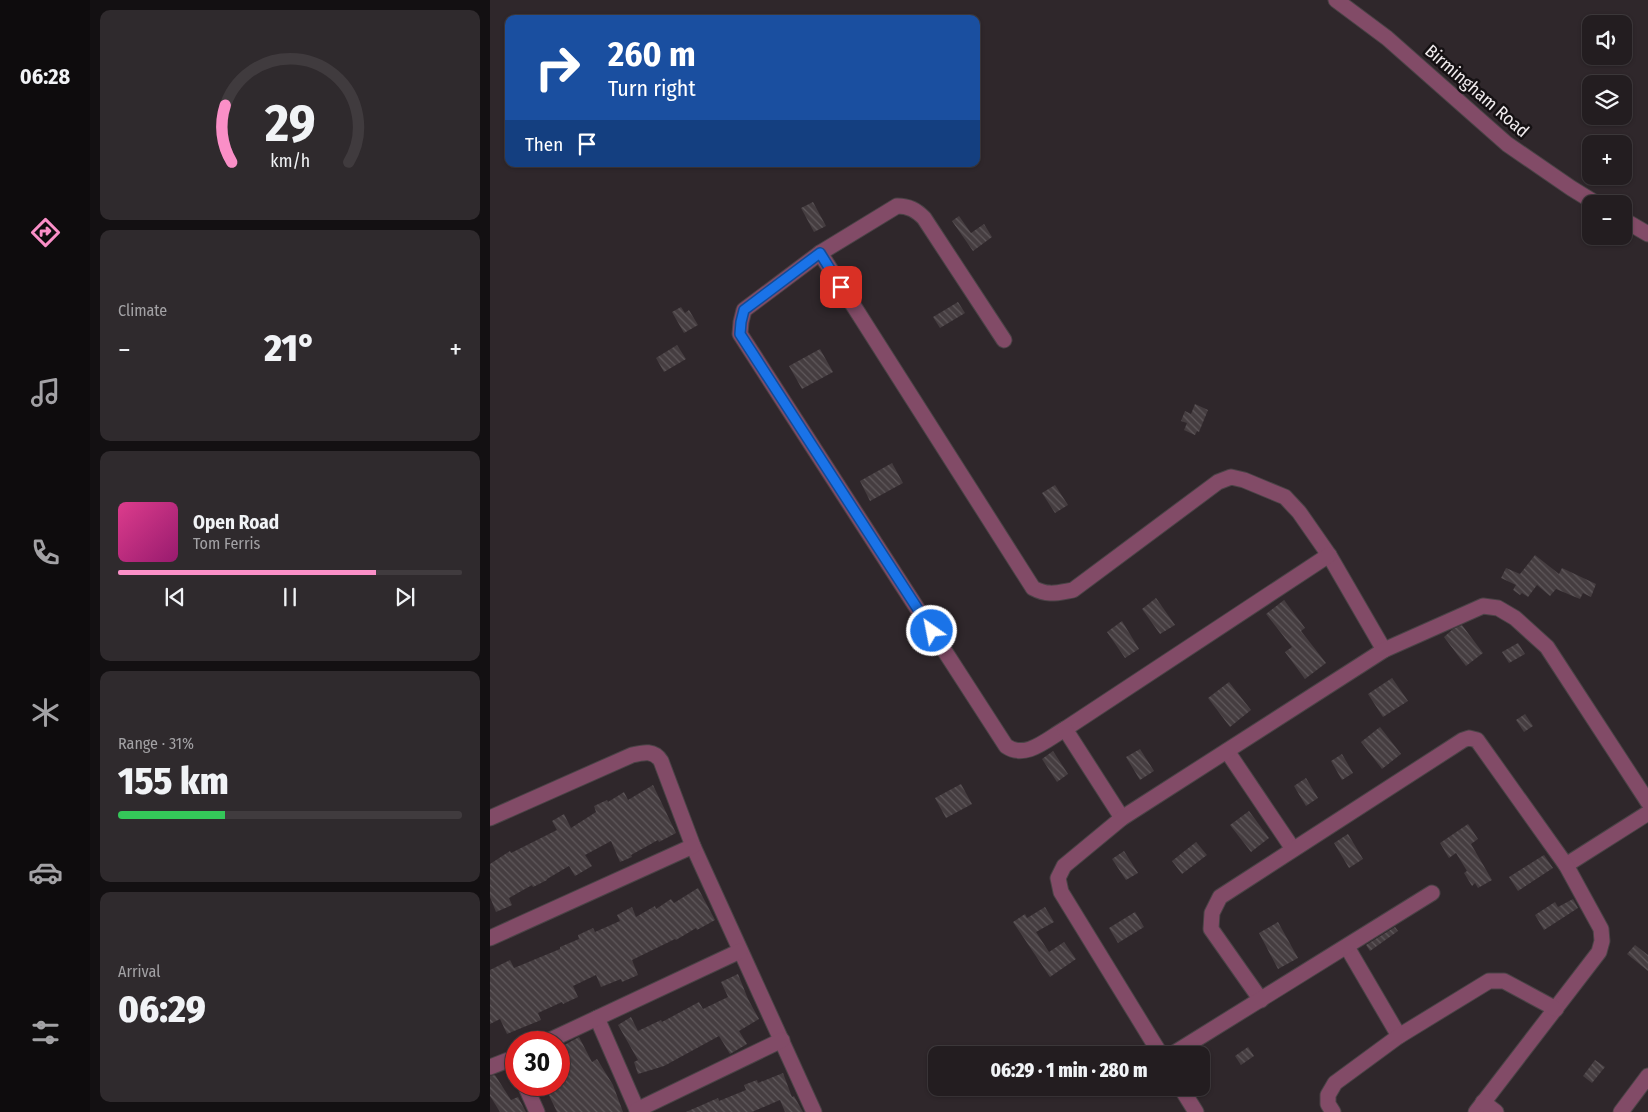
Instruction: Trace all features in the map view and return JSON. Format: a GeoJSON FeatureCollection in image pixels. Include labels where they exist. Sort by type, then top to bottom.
{"type":"FeatureCollection","features":[{"type":"Feature","properties":{"kind":"street","name":"Birmingham Road"},"geometry":{"type":"LineString","coordinates":[[1336,0],[1387,38],[1508,144],[1582,195]]}},
{"type":"Feature","properties":{"kind":"street"},"geometry":{"type":"LineString","coordinates":[[1004,340],[924,218],[917,211],[907,206],[897,206],[820,253],[744,310],[740,334],[1006,746],[1014,752],[1028,751],[1065,729],[1329,555]]}},
{"type":"Feature","properties":{"kind":"street"},"geometry":{"type":"LineString","coordinates":[[1632,225],[1648,234]]}},
{"type":"Feature","properties":{"kind":"street"},"geometry":{"type":"LineString","coordinates":[[820,253],[1033,588],[1043,593],[1054,594],[1073,590],[1218,482],[1231,478],[1244,480],[1285,497],[1299,512],[1329,555],[1384,650]]}},
{"type":"Feature","properties":{"kind":"street"},"geometry":{"type":"LineString","coordinates":[[1155,1046],[1061,892],[1058,878],[1064,866],[1122,818],[1384,650],[1483,606],[1498,608],[1515,618],[1547,647],[1648,802]]}},
{"type":"Feature","properties":{"kind":"street"},"geometry":{"type":"LineString","coordinates":[[1065,729],[1122,818]]}},
{"type":"Feature","properties":{"kind":"street"},"geometry":{"type":"LineString","coordinates":[[1261,1000],[1211,929],[1212,913],[1220,897],[1463,740],[1469,738],[1477,740],[1566,865],[1601,929],[1602,941],[1599,952],[1479,1107],[1496,1112]]}},
{"type":"Feature","properties":{"kind":"street"},"geometry":{"type":"LineString","coordinates":[[1227,751],[1293,849]]}},
{"type":"Feature","properties":{"kind":"street"},"geometry":{"type":"LineString","coordinates":[[490,818],[632,755],[649,752],[657,755],[661,761],[693,846],[814,1112]]}},
{"type":"Feature","properties":{"kind":"street"},"geometry":{"type":"LineString","coordinates":[[1566,865],[1648,813]]}},
{"type":"Feature","properties":{"kind":"street"},"geometry":{"type":"LineString","coordinates":[[490,938],[693,846]]}},
{"type":"Feature","properties":{"kind":"street"},"geometry":{"type":"LineString","coordinates":[[1186,1046],[1432,893]]}},
{"type":"Feature","properties":{"kind":"street"},"geometry":{"type":"LineString","coordinates":[[1347,947],[1399,1036]]}},
{"type":"Feature","properties":{"kind":"street"},"geometry":{"type":"LineString","coordinates":[[569,1031],[740,951]]}},
{"type":"Feature","properties":{"kind":"street"},"geometry":{"type":"LineString","coordinates":[[1333,1112],[1328,1104],[1328,1095],[1335,1083],[1399,1036],[1489,981],[1504,981],[1556,1009]]}},
{"type":"Feature","properties":{"kind":"street"},"geometry":{"type":"LineString","coordinates":[[597,1018],[638,1111],[782,1040]]}},
{"type":"Feature","properties":{"kind":"street"},"geometry":{"type":"LineString","coordinates":[[490,1067],[505,1063]]}},
{"type":"Feature","properties":{"kind":"street"},"geometry":{"type":"LineString","coordinates":[[1622,1112],[1648,1076]]}},
{"type":"Feature","properties":{"kind":"street"},"geometry":{"type":"LineString","coordinates":[[530,1096],[537,1112]]}},
{"type":"Feature","properties":{"kind":"street"},"geometry":{"type":"LineString","coordinates":[[1186,1096],[1196,1112]]}},
{"type":"Feature","properties":{"kind":"building"},"geometry":{"type":"Polygon","coordinates":[[[813,202],[826,226],[814,232],[801,208],[813,202]]]}},
{"type":"Feature","properties":{"kind":"building"},"geometry":{"type":"Polygon","coordinates":[[[959,216],[971,233],[984,224],[992,237],[973,251],[952,221],[959,216]]]}},
{"type":"Feature","properties":{"kind":"building"},"geometry":{"type":"Polygon","coordinates":[[[958,302],[965,313],[940,328],[933,317],[958,302]]]}},
{"type":"Feature","properties":{"kind":"building"},"geometry":{"type":"Polygon","coordinates":[[[681,307],[685,313],[689,310],[698,325],[684,333],[672,312],[681,307]]]}},
{"type":"Feature","properties":{"kind":"building"},"geometry":{"type":"Polygon","coordinates":[[[677,345],[686,359],[664,372],[656,358],[677,345]]]}},
{"type":"Feature","properties":{"kind":"building"},"geometry":{"type":"Polygon","coordinates":[[[820,349],[833,372],[802,389],[789,366],[820,349]]]}},
{"type":"Feature","properties":{"kind":"building"},"geometry":{"type":"Polygon","coordinates":[[[1195,404],[1208,410],[1199,432],[1197,431],[1195,435],[1184,430],[1187,423],[1181,421],[1185,411],[1191,414],[1195,404]]]}},
{"type":"Feature","properties":{"kind":"building"},"geometry":{"type":"Polygon","coordinates":[[[892,463],[903,483],[870,501],[860,481],[892,463]]]}},
{"type":"Feature","properties":{"kind":"building"},"geometry":{"type":"Polygon","coordinates":[[[1055,485],[1068,505],[1055,513],[1042,493],[1055,485]]]}},
{"type":"Feature","properties":{"kind":"building"},"geometry":{"type":"Polygon","coordinates":[[[1535,555],[1559,574],[1562,568],[1596,584],[1591,597],[1583,593],[1580,599],[1556,589],[1550,596],[1537,585],[1528,597],[1522,593],[1520,595],[1513,590],[1516,585],[1501,578],[1506,568],[1520,574],[1535,555]]]}},
{"type":"Feature","properties":{"kind":"building"},"geometry":{"type":"Polygon","coordinates":[[[1156,598],[1175,625],[1160,634],[1142,609],[1156,598]]]}},
{"type":"Feature","properties":{"kind":"building"},"geometry":{"type":"Polygon","coordinates":[[[1284,600],[1305,628],[1301,631],[1326,663],[1305,679],[1285,652],[1292,647],[1266,614],[1284,600]]]}},
{"type":"Feature","properties":{"kind":"building"},"geometry":{"type":"Polygon","coordinates":[[[1122,621],[1139,649],[1125,658],[1107,632],[1122,621]]]}},
{"type":"Feature","properties":{"kind":"building"},"geometry":{"type":"Polygon","coordinates":[[[1462,625],[1483,653],[1466,666],[1444,637],[1453,629],[1462,625]]]}},
{"type":"Feature","properties":{"kind":"building"},"geometry":{"type":"Polygon","coordinates":[[[1518,643],[1525,654],[1509,663],[1502,652],[1518,643]]]}},
{"type":"Feature","properties":{"kind":"building"},"geometry":{"type":"Polygon","coordinates":[[[1392,678],[1408,701],[1383,717],[1368,694],[1392,678]]]}},
{"type":"Feature","properties":{"kind":"building"},"geometry":{"type":"Polygon","coordinates":[[[1229,682],[1251,710],[1230,727],[1208,698],[1229,682]]]}},
{"type":"Feature","properties":{"kind":"building"},"geometry":{"type":"Polygon","coordinates":[[[1525,714],[1533,726],[1524,732],[1516,720],[1525,714]]]}},
{"type":"Feature","properties":{"kind":"building"},"geometry":{"type":"Polygon","coordinates":[[[1380,727],[1401,754],[1382,769],[1361,742],[1380,727]]]}},
{"type":"Feature","properties":{"kind":"building"},"geometry":{"type":"Polygon","coordinates":[[[1140,749],[1154,771],[1140,780],[1126,757],[1140,749]]]}},
{"type":"Feature","properties":{"kind":"building"},"geometry":{"type":"Polygon","coordinates":[[[1053,751],[1068,774],[1057,782],[1042,759],[1053,751]]]}},
{"type":"Feature","properties":{"kind":"building"},"geometry":{"type":"Polygon","coordinates":[[[1342,754],[1353,773],[1342,780],[1331,761],[1342,754]]]}},
{"type":"Feature","properties":{"kind":"building"},"geometry":{"type":"Polygon","coordinates":[[[1306,778],[1318,798],[1306,806],[1294,786],[1306,778]]]}},
{"type":"Feature","properties":{"kind":"building"},"geometry":{"type":"Polygon","coordinates":[[[961,784],[972,804],[946,818],[935,798],[961,784]]]}},
{"type":"Feature","properties":{"kind":"building"},"geometry":{"type":"Polygon","coordinates":[[[653,785],[676,833],[659,842],[658,840],[631,855],[632,857],[620,862],[611,841],[585,855],[592,866],[575,876],[569,866],[547,880],[533,887],[532,885],[509,898],[512,905],[496,912],[490,897],[490,864],[510,851],[511,853],[557,830],[552,821],[564,814],[571,828],[596,812],[594,806],[607,800],[608,802],[624,792],[628,800],[653,785]]]}},
{"type":"Feature","properties":{"kind":"building"},"geometry":{"type":"Polygon","coordinates":[[[1249,811],[1269,838],[1251,852],[1230,825],[1249,811]]]}},
{"type":"Feature","properties":{"kind":"building"},"geometry":{"type":"Polygon","coordinates":[[[1468,824],[1478,839],[1471,844],[1492,880],[1478,888],[1475,883],[1472,886],[1464,873],[1467,871],[1456,853],[1449,858],[1440,843],[1468,824]]]}},
{"type":"Feature","properties":{"kind":"building"},"geometry":{"type":"Polygon","coordinates":[[[1348,834],[1363,859],[1349,868],[1334,843],[1348,834]]]}},
{"type":"Feature","properties":{"kind":"building"},"geometry":{"type":"Polygon","coordinates":[[[1196,842],[1207,855],[1182,874],[1172,861],[1196,842]]]}},
{"type":"Feature","properties":{"kind":"building"},"geometry":{"type":"Polygon","coordinates":[[[1124,851],[1138,873],[1126,880],[1112,859],[1124,851]]]}},
{"type":"Feature","properties":{"kind":"building"},"geometry":{"type":"Polygon","coordinates":[[[1544,855],[1553,868],[1518,891],[1509,877],[1544,855]]]}},
{"type":"Feature","properties":{"kind":"building"},"geometry":{"type":"Polygon","coordinates":[[[698,888],[715,920],[632,960],[638,975],[622,982],[621,979],[601,987],[596,975],[573,986],[578,997],[538,1013],[541,1020],[514,1031],[506,1031],[500,1019],[490,1024],[490,970],[510,960],[514,968],[560,949],[560,947],[579,939],[578,935],[593,928],[595,932],[620,921],[617,915],[632,907],[636,917],[655,906],[656,909],[671,899],[674,903],[698,888]]]}},
{"type":"Feature","properties":{"kind":"building"},"geometry":{"type":"Polygon","coordinates":[[[1573,899],[1578,908],[1544,930],[1535,915],[1555,902],[1558,907],[1573,899]]]}},
{"type":"Feature","properties":{"kind":"building"},"geometry":{"type":"Polygon","coordinates":[[[1045,907],[1054,922],[1036,932],[1049,952],[1064,942],[1076,959],[1050,977],[1013,922],[1025,914],[1027,918],[1045,907]]]}},
{"type":"Feature","properties":{"kind":"building"},"geometry":{"type":"Polygon","coordinates":[[[1135,912],[1144,927],[1118,943],[1109,928],[1135,912]]]}},
{"type":"Feature","properties":{"kind":"building"},"geometry":{"type":"Polygon","coordinates":[[[1278,922],[1298,958],[1278,969],[1259,933],[1278,922]]]}},
{"type":"Feature","properties":{"kind":"building"},"geometry":{"type":"Polygon","coordinates":[[[1395,927],[1398,931],[1370,951],[1366,945],[1395,927]]]}},
{"type":"Feature","properties":{"kind":"building"},"geometry":{"type":"Polygon","coordinates":[[[1635,945],[1648,955],[1648,971],[1627,954],[1635,945]]]}},
{"type":"Feature","properties":{"kind":"building"},"geometry":{"type":"Polygon","coordinates":[[[738,974],[748,999],[759,1019],[739,1031],[747,1044],[730,1054],[719,1036],[664,1066],[638,1074],[634,1062],[638,1060],[618,1025],[631,1017],[638,1031],[661,1020],[662,1022],[699,1002],[703,1009],[728,997],[721,982],[738,974]]]}},
{"type":"Feature","properties":{"kind":"building"},"geometry":{"type":"Polygon","coordinates":[[[579,1037],[592,1062],[597,1059],[613,1085],[623,1112],[557,1112],[549,1096],[570,1096],[570,1042],[579,1037]]]}},
{"type":"Feature","properties":{"kind":"building"},"geometry":{"type":"Polygon","coordinates":[[[1248,1047],[1254,1056],[1241,1065],[1235,1056],[1248,1047]]]}},
{"type":"Feature","properties":{"kind":"building"},"geometry":{"type":"Polygon","coordinates":[[[1595,1060],[1605,1067],[1592,1083],[1583,1076],[1595,1060]]]}},
{"type":"Feature","properties":{"kind":"building"},"geometry":{"type":"Polygon","coordinates":[[[783,1073],[792,1097],[794,1096],[803,1112],[785,1112],[780,1100],[752,1112],[686,1112],[718,1098],[719,1101],[746,1090],[744,1085],[757,1080],[758,1083],[783,1073]]]}},
{"type":"Feature","properties":{"kind":"building"},"geometry":{"type":"Polygon","coordinates":[[[495,1075],[505,1091],[505,1096],[508,1096],[511,1100],[518,1097],[526,1112],[500,1112],[490,1096],[490,1076],[495,1075]]]}},
{"type":"Feature","properties":{"kind":"route"},"geometry":{"type":"LineString","coordinates":[[841,287],[820,253],[744,310],[740,334],[932,631]]}}]}
